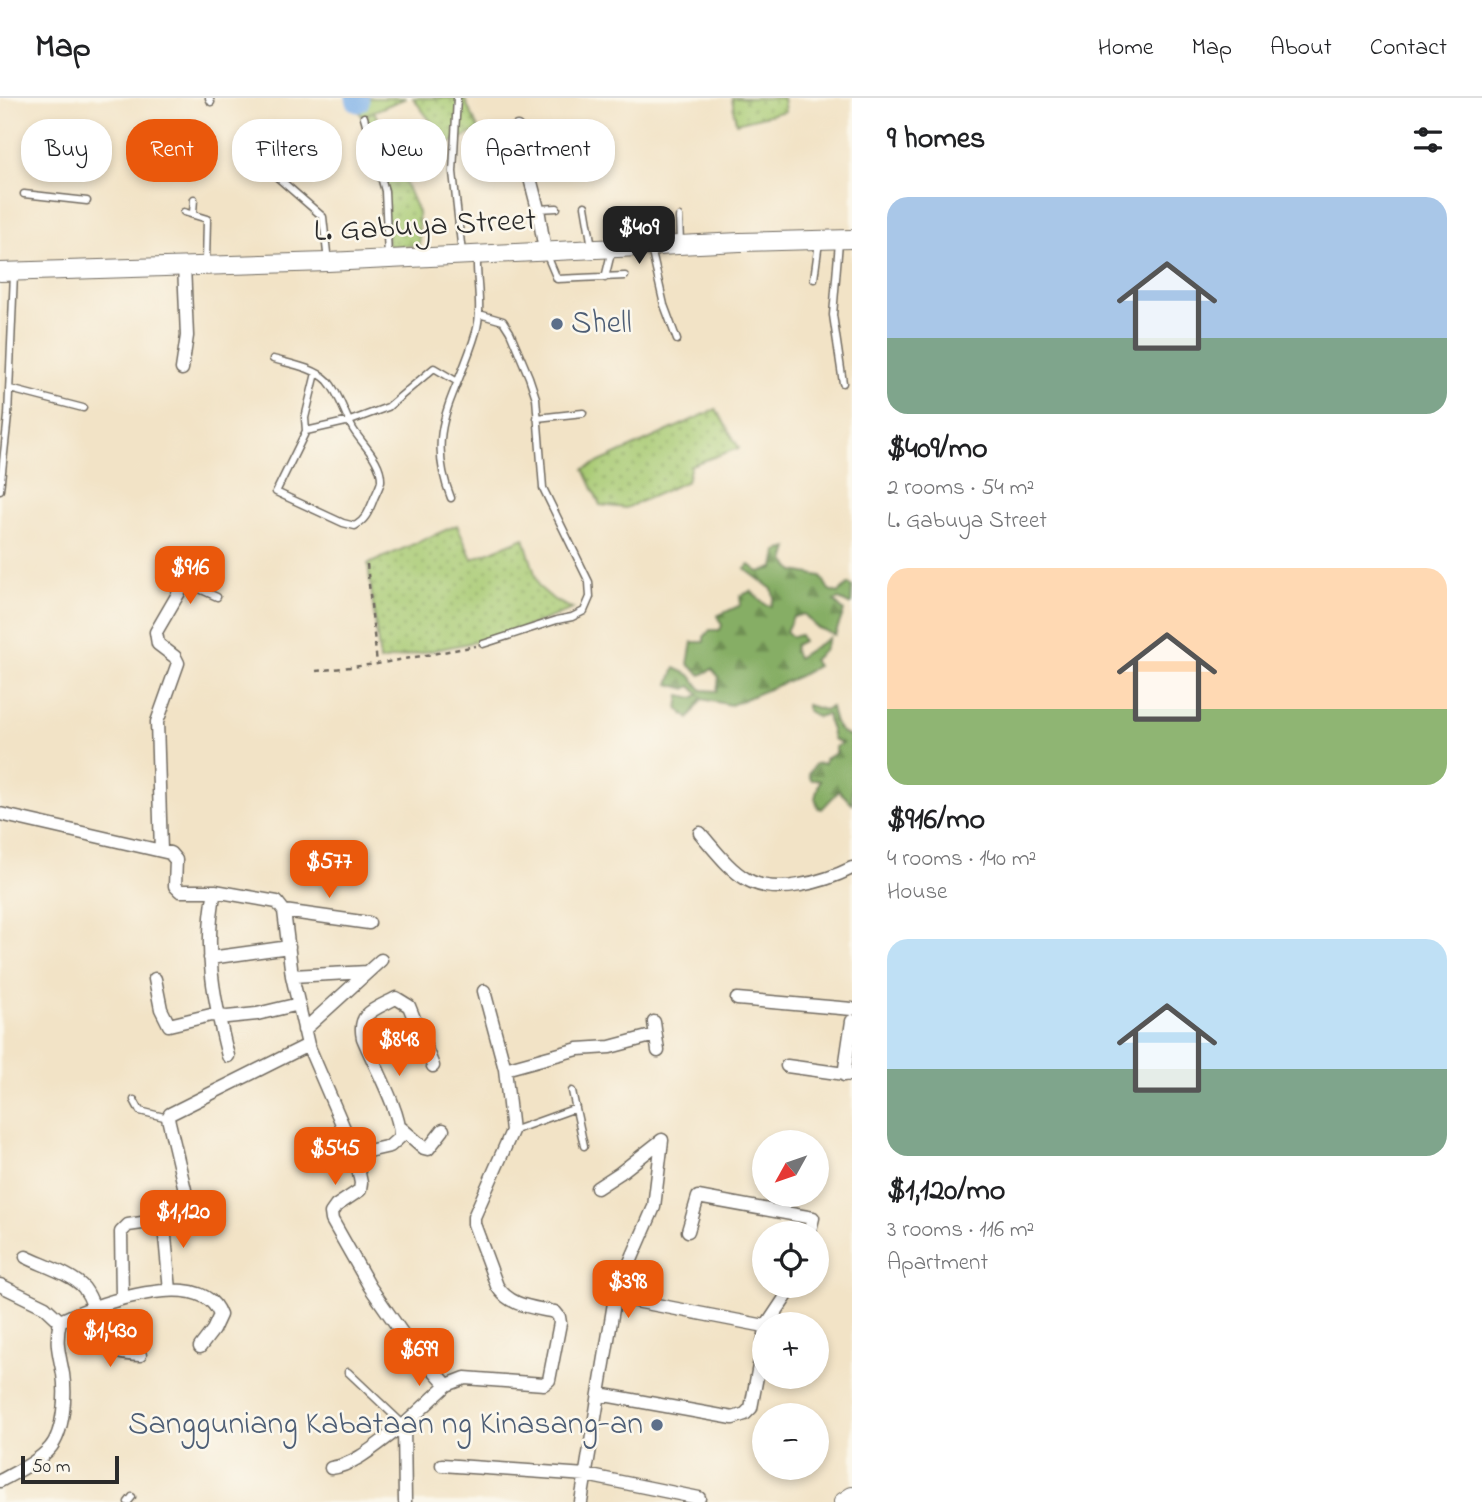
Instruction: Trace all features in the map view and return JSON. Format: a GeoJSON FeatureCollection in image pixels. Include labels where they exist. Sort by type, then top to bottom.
{"type":"FeatureCollection","features":[{"type":"Feature","properties":{"kind":"street"},"geometry":{"type":"LineString","coordinates":[[531,182],[545,251]]}},
{"type":"Feature","properties":{"kind":"street","name":"L. Gabuya Street"},"geometry":{"type":"LineString","coordinates":[[7,271],[328,262],[845,239]]}},
{"type":"Feature","properties":{"kind":"street"},"geometry":{"type":"LineString","coordinates":[[182,369],[187,336],[184,265]]}},
{"type":"Feature","properties":{"kind":"street"},"geometry":{"type":"LineString","coordinates":[[161,851],[157,722],[178,663],[175,657],[158,644],[156,632],[195,565]]}},
{"type":"Feature","properties":{"kind":"street"},"geometry":{"type":"LineString","coordinates":[[0,814],[170,853],[176,860],[175,886],[180,891],[215,891],[277,902],[284,911],[292,975],[308,1045],[355,1154],[361,1183],[360,1190],[336,1206],[331,1213],[332,1220],[370,1287],[407,1340],[447,1385]]}},
{"type":"Feature","properties":{"kind":"street"},"geometry":{"type":"LineString","coordinates":[[700,834],[736,872],[763,888],[786,888],[829,880],[852,869]]}},
{"type":"Feature","properties":{"kind":"street"},"geometry":{"type":"LineString","coordinates":[[215,891],[209,925],[210,958],[217,1015],[228,1056]]}},
{"type":"Feature","properties":{"kind":"street"},"geometry":{"type":"LineString","coordinates":[[284,911],[369,923]]}},
{"type":"Feature","properties":{"kind":"street"},"geometry":{"type":"LineString","coordinates":[[210,958],[289,947]]}},
{"type":"Feature","properties":{"kind":"street"},"geometry":{"type":"LineString","coordinates":[[304,1030],[381,960]]}},
{"type":"Feature","properties":{"kind":"street"},"geometry":{"type":"LineString","coordinates":[[292,975],[368,972]]}},
{"type":"Feature","properties":{"kind":"street"},"geometry":{"type":"LineString","coordinates":[[155,979],[161,1009],[169,1026],[205,1016],[238,1017],[299,1004]]}},
{"type":"Feature","properties":{"kind":"street"},"geometry":{"type":"LineString","coordinates":[[331,1468],[340,1467],[354,1459],[404,1425],[447,1385],[465,1378],[539,1385],[549,1380],[559,1317],[555,1312],[509,1301],[503,1296],[474,1224],[476,1209],[512,1131],[505,1069],[484,991]]}},
{"type":"Feature","properties":{"kind":"street"},"geometry":{"type":"LineString","coordinates":[[433,1066],[409,1006],[404,1002],[396,998],[365,1016],[360,1027],[363,1038],[401,1128],[424,1149],[428,1149],[443,1129]]}},
{"type":"Feature","properties":{"kind":"street"},"geometry":{"type":"LineString","coordinates":[[737,999],[852,1009]]}},
{"type":"Feature","properties":{"kind":"street"},"geometry":{"type":"LineString","coordinates":[[787,1066],[848,1075],[852,1021]]}},
{"type":"Feature","properties":{"kind":"street"},"geometry":{"type":"LineString","coordinates":[[505,1069],[578,1049],[610,1048],[654,1028],[658,1051]]}},
{"type":"Feature","properties":{"kind":"street"},"geometry":{"type":"LineString","coordinates":[[185,1190],[168,1118],[175,1110],[308,1045]]}},
{"type":"Feature","properties":{"kind":"street"},"geometry":{"type":"LineString","coordinates":[[355,1154],[390,1146],[400,1137],[401,1128]]}},
{"type":"Feature","properties":{"kind":"street"},"geometry":{"type":"LineString","coordinates":[[581,1502],[615,1297],[654,1206],[662,1140],[597,1188]]}},
{"type":"Feature","properties":{"kind":"street"},"geometry":{"type":"LineString","coordinates":[[688,1231],[698,1197],[813,1218],[812,1221]]}},
{"type":"Feature","properties":{"kind":"street"},"geometry":{"type":"LineString","coordinates":[[122,1298],[121,1232],[128,1225],[161,1222],[164,1226],[170,1290]]}},
{"type":"Feature","properties":{"kind":"street"},"geometry":{"type":"LineString","coordinates":[[26,1258],[83,1286],[94,1306],[97,1331],[106,1348],[115,1353],[140,1355]]}},
{"type":"Feature","properties":{"kind":"street"},"geometry":{"type":"LineString","coordinates":[[0,1285],[45,1307],[60,1321]]}},
{"type":"Feature","properties":{"kind":"street"},"geometry":{"type":"LineString","coordinates":[[60,1321],[94,1306],[122,1298],[170,1290],[194,1292],[217,1307],[220,1314],[200,1347]]}},
{"type":"Feature","properties":{"kind":"street"},"geometry":{"type":"LineString","coordinates":[[615,1297],[752,1322]]}},
{"type":"Feature","properties":{"kind":"street"},"geometry":{"type":"LineString","coordinates":[[0,1481],[49,1450],[58,1432],[66,1394],[56,1340],[60,1321]]}},
{"type":"Feature","properties":{"kind":"street"},"geometry":{"type":"LineString","coordinates":[[599,1394],[733,1418],[745,1414],[751,1408],[755,1389]]}},
{"type":"Feature","properties":{"kind":"street"},"geometry":{"type":"LineString","coordinates":[[404,1425],[405,1502]]}},
{"type":"Feature","properties":{"kind":"street"},"geometry":{"type":"LineString","coordinates":[[442,1465],[586,1475],[699,1498]]}},
{"type":"Feature","properties":{"kind":"street"},"geometry":{"type":"LineString","coordinates":[[843,1502],[852,1496]]}},
{"type":"Feature","properties":{"kind":"lane"},"geometry":{"type":"LineString","coordinates":[[451,498],[444,479],[440,441],[456,381],[476,333],[479,314],[453,172],[457,98]]}},
{"type":"Feature","properties":{"kind":"lane"},"geometry":{"type":"LineString","coordinates":[[365,117],[385,191],[389,259]]}},
{"type":"Feature","properties":{"kind":"lane"},"geometry":{"type":"LineString","coordinates":[[282,182],[323,217],[328,262]]}},
{"type":"Feature","properties":{"kind":"lane"},"geometry":{"type":"LineString","coordinates":[[24,194],[86,201]]}},
{"type":"Feature","properties":{"kind":"lane"},"geometry":{"type":"LineString","coordinates":[[193,214],[194,199]]}},
{"type":"Feature","properties":{"kind":"lane"},"geometry":{"type":"LineString","coordinates":[[585,206],[592,249]]}},
{"type":"Feature","properties":{"kind":"lane"},"geometry":{"type":"LineString","coordinates":[[538,209],[557,208]]}},
{"type":"Feature","properties":{"kind":"lane"},"geometry":{"type":"LineString","coordinates":[[184,212],[206,219],[208,223],[206,264]]}},
{"type":"Feature","properties":{"kind":"lane"},"geometry":{"type":"LineString","coordinates":[[675,245],[679,217]]}},
{"type":"Feature","properties":{"kind":"lane"},"geometry":{"type":"LineString","coordinates":[[668,219],[675,245]]}},
{"type":"Feature","properties":{"kind":"lane"},"geometry":{"type":"LineString","coordinates":[[843,383],[833,316],[845,239]]}},
{"type":"Feature","properties":{"kind":"lane"},"geometry":{"type":"LineString","coordinates":[[814,279],[819,241]]}},
{"type":"Feature","properties":{"kind":"lane"},"geometry":{"type":"LineString","coordinates":[[651,247],[664,305],[677,340]]}},
{"type":"Feature","properties":{"kind":"lane"},"geometry":{"type":"LineString","coordinates":[[605,278],[612,248]]}},
{"type":"Feature","properties":{"kind":"lane"},"geometry":{"type":"LineString","coordinates":[[545,251],[557,279],[625,276]]}},
{"type":"Feature","properties":{"kind":"lane"},"geometry":{"type":"LineString","coordinates":[[0,490],[10,389],[7,271]]}},
{"type":"Feature","properties":{"kind":"lane"},"geometry":{"type":"LineString","coordinates":[[479,314],[503,321],[510,331],[529,377],[536,398],[544,488],[559,523],[583,566],[589,582],[590,597],[584,611],[572,617],[483,644]]}},
{"type":"Feature","properties":{"kind":"lane"},"geometry":{"type":"LineString","coordinates":[[274,359],[316,373],[327,380],[340,398],[350,421],[379,470],[381,481],[365,520],[355,526],[276,492],[306,431],[305,418],[316,373]]}},
{"type":"Feature","properties":{"kind":"lane"},"geometry":{"type":"LineString","coordinates":[[306,431],[350,421],[388,407],[434,368],[456,381]]}},
{"type":"Feature","properties":{"kind":"lane"},"geometry":{"type":"LineString","coordinates":[[10,389],[83,408]]}},
{"type":"Feature","properties":{"kind":"lane"},"geometry":{"type":"LineString","coordinates":[[537,418],[583,413]]}},
{"type":"Feature","properties":{"kind":"lane"},"geometry":{"type":"LineString","coordinates":[[184,582],[217,597]]}},
{"type":"Feature","properties":{"kind":"lane"},"geometry":{"type":"LineString","coordinates":[[572,1091],[584,1146]]}},
{"type":"Feature","properties":{"kind":"lane"},"geometry":{"type":"LineString","coordinates":[[134,1101],[140,1111],[168,1118]]}},
{"type":"Feature","properties":{"kind":"lane"},"geometry":{"type":"LineString","coordinates":[[512,1131],[576,1108]]}},
{"type":"Feature","properties":{"kind":"lane"},"geometry":{"type":"LineString","coordinates":[[348,1372],[404,1425]]}},
{"type":"Feature","properties":{"kind":"path"},"geometry":{"type":"LineString","coordinates":[[367,564],[377,664]]}},
{"type":"Feature","properties":{"kind":"path"},"geometry":{"type":"LineString","coordinates":[[316,671],[377,664],[483,644]]}},
{"type":"Feature","properties":{"kind":"green space"},"geometry":{"type":"Polygon","coordinates":[[[350,98],[406,98],[362,116],[350,98]]]}},
{"type":"Feature","properties":{"kind":"green space"},"geometry":{"type":"Polygon","coordinates":[[[413,98],[464,98],[474,119],[461,119],[461,138],[448,144],[447,119],[429,119],[413,98]]]}},
{"type":"Feature","properties":{"kind":"green space"},"geometry":{"type":"Polygon","coordinates":[[[732,98],[783,98],[785,111],[736,123],[732,98]]]}},
{"type":"Feature","properties":{"kind":"green space"},"geometry":{"type":"Polygon","coordinates":[[[374,111],[377,119],[363,119],[362,116],[374,111]]]}},
{"type":"Feature","properties":{"kind":"green space"},"geometry":{"type":"Polygon","coordinates":[[[380,182],[405,182],[418,212],[420,245],[388,247],[380,182]]]}},
{"type":"Feature","properties":{"kind":"green space"},"geometry":{"type":"Polygon","coordinates":[[[716,409],[739,448],[691,465],[687,481],[626,508],[600,505],[584,469],[716,409]]]}},
{"type":"Feature","properties":{"kind":"green space"},"geometry":{"type":"Polygon","coordinates":[[[457,525],[472,559],[524,538],[539,587],[554,600],[573,609],[499,637],[380,661],[368,564],[457,525]]]}},
{"type":"Feature","properties":{"kind":"green space"},"geometry":{"type":"Polygon","coordinates":[[[789,548],[785,561],[794,571],[821,576],[829,590],[838,593],[849,584],[852,587],[851,605],[839,599],[834,601],[844,611],[835,635],[817,628],[804,614],[793,617],[786,631],[792,637],[800,635],[803,641],[795,645],[797,658],[829,638],[824,650],[813,660],[817,666],[731,705],[702,699],[689,719],[678,709],[680,695],[694,698],[699,694],[691,686],[686,689],[669,684],[675,668],[690,675],[702,690],[717,691],[719,677],[712,669],[701,675],[688,664],[692,642],[704,642],[704,637],[710,630],[720,630],[722,625],[717,616],[741,605],[740,596],[751,591],[766,605],[771,606],[774,598],[772,589],[745,569],[750,565],[759,572],[774,568],[777,551],[789,548]]]}},
{"type":"Feature","properties":{"kind":"green space"},"geometry":{"type":"Polygon","coordinates":[[[807,705],[824,710],[831,707],[837,726],[852,737],[852,803],[838,790],[822,809],[818,808],[815,798],[820,780],[811,780],[809,774],[815,764],[825,763],[825,759],[835,753],[835,747],[842,743],[833,739],[827,714],[817,717],[807,710],[807,705]]]}},
{"type":"Feature","properties":{"kind":"place","name":"Shell"},"geometry":{"type":"Point","coordinates":[557,324]}},
{"type":"Feature","properties":{"kind":"place","name":"Sangguniang Kabataan ng Kinasang-an"},"geometry":{"type":"Point","coordinates":[657,1425]}}]}
